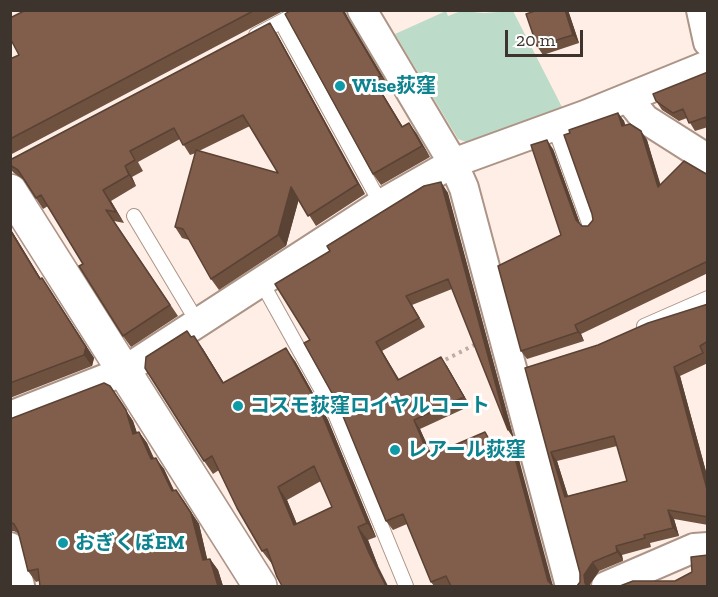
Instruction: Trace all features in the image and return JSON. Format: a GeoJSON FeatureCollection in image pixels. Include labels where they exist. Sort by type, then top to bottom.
{"type":"FeatureCollection","features":[{"type":"Feature","properties":{"kind":"street"},"geometry":{"type":"LineString","coordinates":[[362,10],[453,163],[464,188],[502,330],[519,371],[570,586]]}},
{"type":"Feature","properties":{"kind":"street"},"geometry":{"type":"LineString","coordinates":[[701,10],[708,42]]}},
{"type":"Feature","properties":{"kind":"street"},"geometry":{"type":"LineString","coordinates":[[10,416],[122,372],[381,204],[453,163],[628,98],[708,65]]}},
{"type":"Feature","properties":{"kind":"street"},"geometry":{"type":"LineString","coordinates":[[628,98],[645,119],[708,159]]}},
{"type":"Feature","properties":{"kind":"street"},"geometry":{"type":"LineString","coordinates":[[10,191],[122,372],[260,586]]}},
{"type":"Feature","properties":{"kind":"street"},"geometry":{"type":"LineString","coordinates":[[10,547],[20,586]]}},
{"type":"Feature","properties":{"kind":"street"},"geometry":{"type":"LineString","coordinates":[[606,586],[694,548],[708,547]]}},
{"type":"Feature","properties":{"kind":"lane"},"geometry":{"type":"LineString","coordinates":[[240,44],[303,10]]}},
{"type":"Feature","properties":{"kind":"lane"},"geometry":{"type":"LineString","coordinates":[[281,22],[381,204]]}},
{"type":"Feature","properties":{"kind":"lane"},"geometry":{"type":"LineString","coordinates":[[554,126],[590,226]]}},
{"type":"Feature","properties":{"kind":"lane"},"geometry":{"type":"LineString","coordinates":[[134,216],[198,323]]}},
{"type":"Feature","properties":{"kind":"lane"},"geometry":{"type":"LineString","coordinates":[[262,283],[336,416],[406,586]]}},
{"type":"Feature","properties":{"kind":"lane"},"geometry":{"type":"LineString","coordinates":[[633,331],[708,298]]}},
{"type":"Feature","properties":{"kind":"path"},"geometry":{"type":"LineString","coordinates":[[429,368],[502,330]]}},
{"type":"Feature","properties":{"kind":"green space"},"geometry":{"type":"Polygon","coordinates":[[[446,11],[448,16],[461,11],[484,13],[513,11],[562,107],[466,142],[458,139],[395,34],[446,11]]]}},
{"type":"Feature","properties":{"kind":"building"},"geometry":{"type":"Polygon","coordinates":[[[26,10],[255,10],[10,139],[10,59],[19,55],[10,38],[10,18],[26,10]]]}},
{"type":"Feature","properties":{"kind":"building"},"geometry":{"type":"Polygon","coordinates":[[[291,10],[342,10],[381,76],[373,79],[402,127],[409,123],[422,146],[373,174],[285,14],[291,10]]]}},
{"type":"Feature","properties":{"kind":"building"},"geometry":{"type":"Polygon","coordinates":[[[538,10],[565,10],[573,35],[537,46],[526,14],[538,10]]]}},
{"type":"Feature","properties":{"kind":"building"},"geometry":{"type":"Polygon","coordinates":[[[270,23],[358,184],[308,216],[291,187],[278,235],[211,279],[183,229],[175,227],[196,150],[278,173],[243,115],[183,145],[174,128],[130,151],[135,160],[125,166],[129,175],[103,190],[116,212],[106,210],[170,305],[123,336],[79,266],[83,264],[41,195],[36,198],[18,170],[10,165],[10,160],[270,23]]]}},
{"type":"Feature","properties":{"kind":"building"},"geometry":{"type":"Polygon","coordinates":[[[708,72],[708,123],[706,117],[689,123],[683,109],[673,113],[656,101],[653,94],[708,72]]]}},
{"type":"Feature","properties":{"kind":"building"},"geometry":{"type":"Polygon","coordinates":[[[618,113],[622,126],[630,124],[641,131],[658,187],[684,161],[708,175],[708,261],[575,325],[578,332],[521,351],[498,266],[561,235],[531,145],[547,140],[576,220],[582,226],[588,226],[593,220],[592,214],[564,135],[570,133],[569,130],[618,113]]]}},
{"type":"Feature","properties":{"kind":"building"},"geometry":{"type":"Polygon","coordinates":[[[441,182],[508,430],[448,279],[406,296],[419,318],[376,342],[398,380],[441,357],[464,397],[414,420],[429,456],[485,432],[495,450],[511,443],[548,581],[553,586],[451,586],[446,576],[431,582],[403,514],[386,521],[338,404],[304,343],[310,340],[275,284],[330,251],[327,246],[424,186],[441,182]]]}},
{"type":"Feature","properties":{"kind":"building"},"geometry":{"type":"Polygon","coordinates":[[[10,230],[86,347],[84,355],[10,383],[10,230]]]}},
{"type":"Feature","properties":{"kind":"building"},"geometry":{"type":"Polygon","coordinates":[[[708,304],[708,341],[700,346],[703,353],[674,367],[708,493],[708,517],[668,510],[673,528],[644,535],[645,538],[616,546],[617,552],[593,562],[584,575],[587,586],[577,586],[580,582],[580,573],[525,368],[598,345],[648,323],[708,304]],[[614,436],[551,452],[565,497],[627,481],[614,436]]]}},
{"type":"Feature","properties":{"kind":"building"},"geometry":{"type":"Polygon","coordinates":[[[187,331],[191,337],[194,336],[223,383],[286,348],[319,407],[367,523],[358,527],[386,586],[282,586],[267,549],[262,551],[237,508],[212,456],[204,461],[145,368],[146,357],[187,331]],[[314,466],[278,487],[294,525],[332,507],[314,466]]]}},
{"type":"Feature","properties":{"kind":"building"},"geometry":{"type":"Polygon","coordinates":[[[104,383],[110,386],[126,410],[133,434],[139,432],[151,459],[156,458],[172,491],[176,490],[191,513],[203,560],[210,559],[218,586],[40,586],[38,569],[28,571],[18,531],[10,522],[10,419],[104,383]]]}},
{"type":"Feature","properties":{"kind":"building"},"geometry":{"type":"Polygon","coordinates":[[[708,555],[708,586],[620,586],[633,581],[675,581],[692,572],[691,557],[708,555]]]}},
{"type":"Feature","properties":{"kind":"place","name":"Wise荻窪"},"geometry":{"type":"Point","coordinates":[340,86]}},
{"type":"Feature","properties":{"kind":"place","name":"コスモ荻窪ロイヤルコート"},"geometry":{"type":"Point","coordinates":[238,406]}},
{"type":"Feature","properties":{"kind":"place","name":"レアール荻窪"},"geometry":{"type":"Point","coordinates":[395,450]}},
{"type":"Feature","properties":{"kind":"place","name":"おぎくぼEM"},"geometry":{"type":"Point","coordinates":[63,543]}}]}
